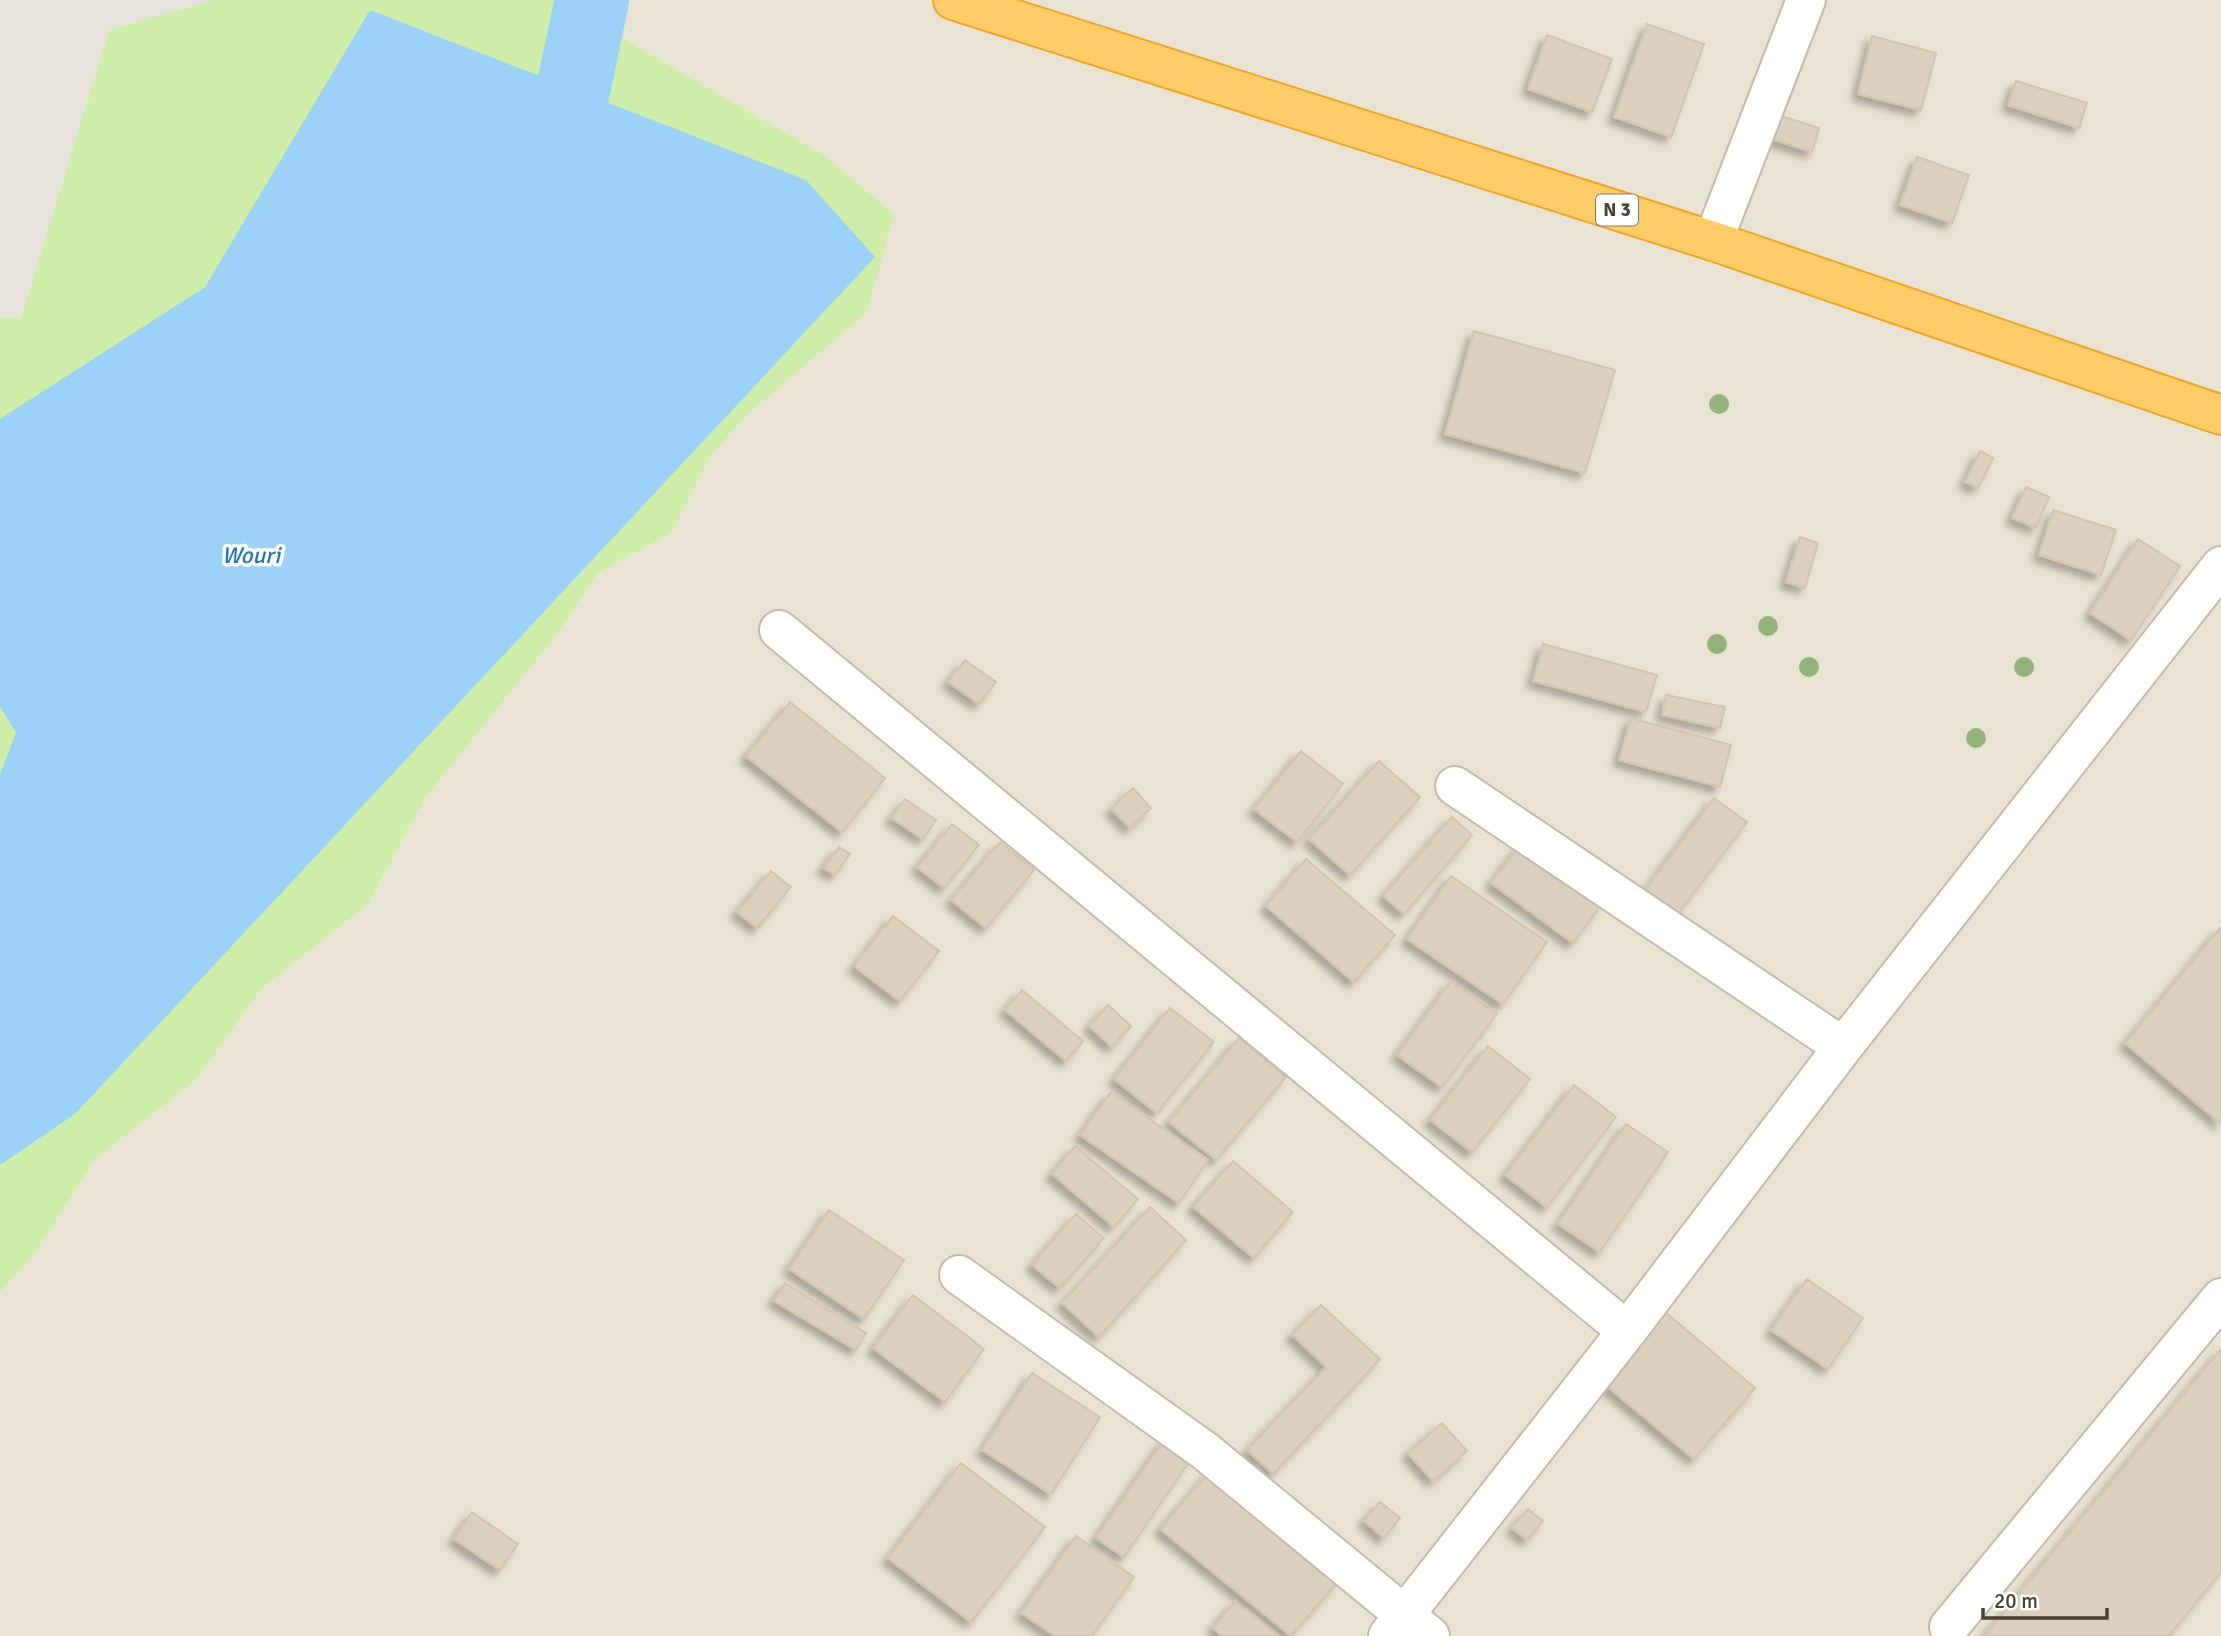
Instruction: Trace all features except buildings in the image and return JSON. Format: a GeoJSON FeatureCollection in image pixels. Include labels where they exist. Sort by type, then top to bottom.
{"type":"FeatureCollection","features":[{"type":"Feature","properties":{"kind":"highway","name":"N 3"},"geometry":{"type":"LineString","coordinates":[[953,0],[1713,241],[2221,415]]}},
{"type":"Feature","properties":{"kind":"street"},"geometry":{"type":"LineString","coordinates":[[1713,241],[1806,0]]}},
{"type":"Feature","properties":{"kind":"street"},"geometry":{"type":"LineString","coordinates":[[958,1275],[1205,1451],[1408,1629],[1627,1331],[1843,1047],[2221,566]]}},
{"type":"Feature","properties":{"kind":"street"},"geometry":{"type":"LineString","coordinates":[[779,630],[1627,1331]]}},
{"type":"Feature","properties":{"kind":"street"},"geometry":{"type":"LineString","coordinates":[[1455,786],[1843,1047]]}},
{"type":"Feature","properties":{"kind":"street"},"geometry":{"type":"LineString","coordinates":[[1949,1628],[2221,1298]]}},
{"type":"Feature","properties":{"kind":"shaded area"},"geometry":{"type":"Polygon","coordinates":[[[0,0],[213,0],[109,30],[21,318],[0,317],[0,0]]]}},
{"type":"Feature","properties":{"kind":"shaded area"},"geometry":{"type":"Polygon","coordinates":[[[557,0],[2221,0],[2221,1636],[0,1636],[0,1293],[37,1250],[95,1159],[196,1080],[261,989],[368,904],[425,798],[558,633],[598,573],[671,533],[711,455],[750,412],[894,214],[824,155],[557,0]]]}},
{"type":"Feature","properties":{"kind":"green space","name":"Wouri"},"geometry":{"type":"Polygon","coordinates":[[[213,0],[557,0],[824,155],[894,214],[867,312],[750,412],[711,455],[671,533],[598,573],[558,633],[425,798],[368,904],[261,989],[196,1080],[95,1159],[37,1250],[0,1293],[0,317],[21,318],[109,30],[213,0]]]}},
{"type":"Feature","properties":{"kind":"water","name":"Wouri"},"geometry":{"type":"Polygon","coordinates":[[[370,10],[806,180],[875,257],[75,1114],[0,1165],[0,774],[16,733],[0,706],[0,419],[205,287],[370,10]]]}},
{"type":"Feature","properties":{"kind":"waterway"},"geometry":{"type":"LineString","coordinates":[[571,100],[592,0]]}}]}
